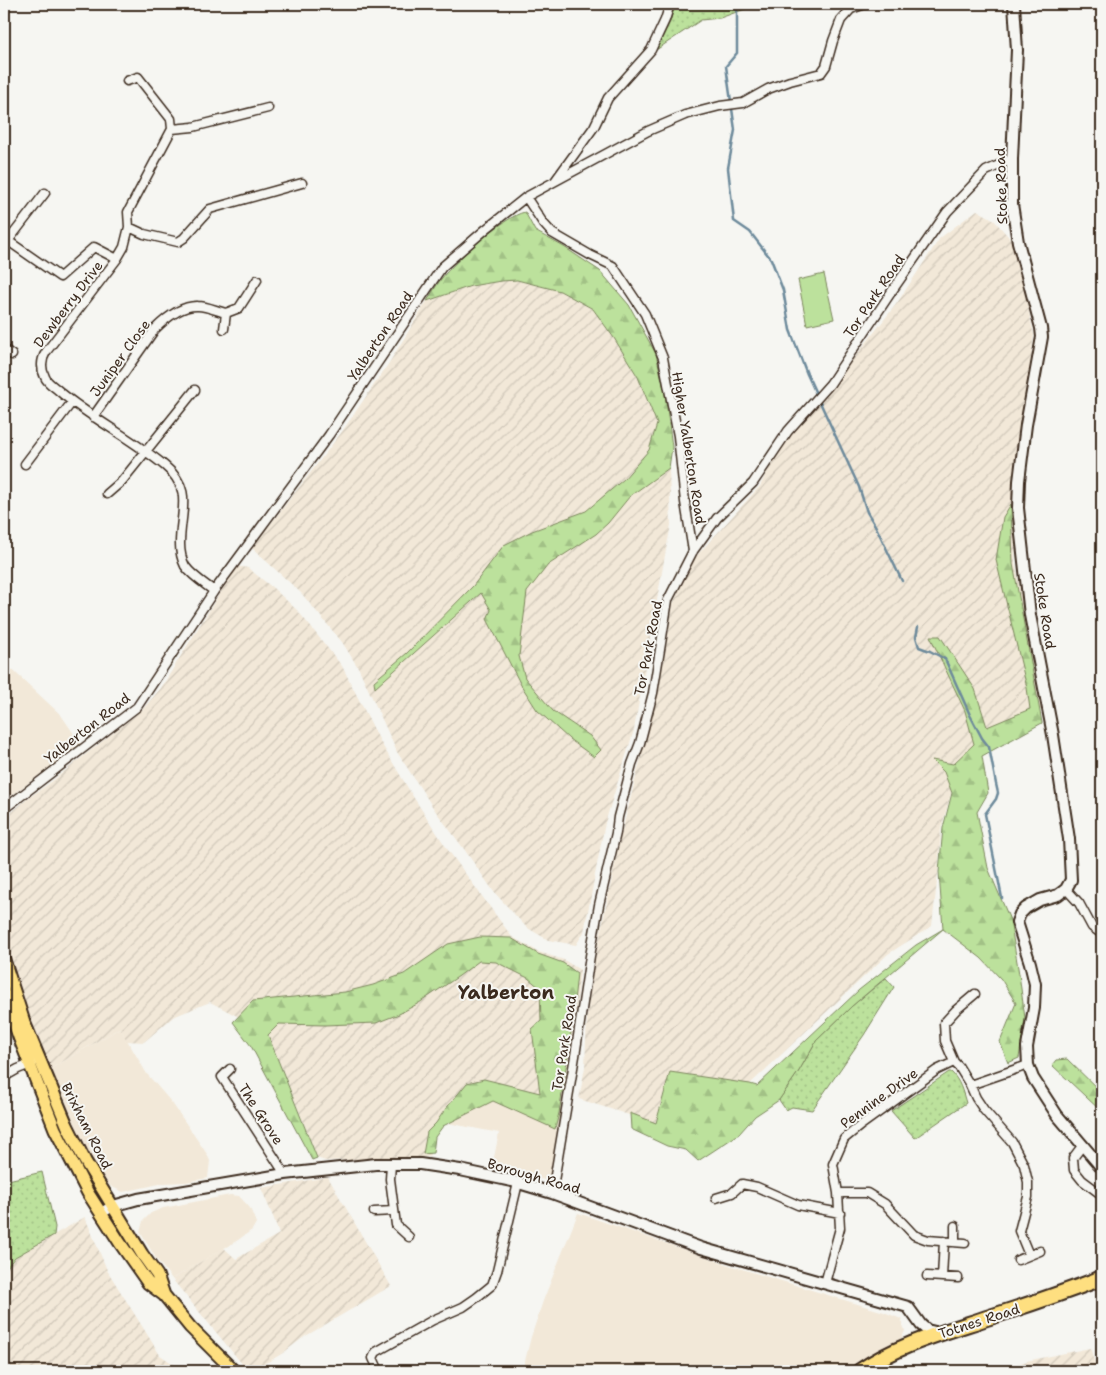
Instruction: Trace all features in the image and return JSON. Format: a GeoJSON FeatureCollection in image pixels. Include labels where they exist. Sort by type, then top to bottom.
{"type":"FeatureCollection","features":[{"type":"Feature","properties":{"kind":"highway","name":"Totnes Road"},"geometry":{"type":"LineString","coordinates":[[860,1371],[874,1361],[905,1346],[939,1333],[1041,1301],[1102,1278]]}},
{"type":"Feature","properties":{"kind":"main road","name":"Brixham Road"},"geometry":{"type":"LineString","coordinates":[[4,960],[55,1129],[88,1193],[148,1283],[164,1295],[190,1327],[234,1371]]}},
{"type":"Feature","properties":{"kind":"main road","name":"Brixham Road"},"geometry":{"type":"LineString","coordinates":[[4,995],[34,1063],[85,1161],[157,1275],[164,1295]]}},
{"type":"Feature","properties":{"kind":"street"},"geometry":{"type":"LineString","coordinates":[[554,182],[594,127],[608,98],[651,50],[670,4]]}},
{"type":"Feature","properties":{"kind":"street","name":"Yalberton Road"},"geometry":{"type":"LineString","coordinates":[[4,809],[137,707],[214,591],[330,435],[442,267],[526,197],[648,131],[685,114],[743,103],[768,89],[820,73],[826,66],[841,20],[851,9],[865,4]]}},
{"type":"Feature","properties":{"kind":"street","name":"Stoke Road"},"geometry":{"type":"LineString","coordinates":[[1014,4],[1017,50],[1012,204],[1018,242],[1042,338],[1018,481],[1018,508],[1030,614],[1053,735],[1069,839],[1071,880],[1066,890]]}},
{"type":"Feature","properties":{"kind":"street"},"geometry":{"type":"LineString","coordinates":[[127,81],[138,77],[171,119],[172,129],[192,127],[268,108]]}},
{"type":"Feature","properties":{"kind":"street","name":"Dewberry Drive"},"geometry":{"type":"LineString","coordinates":[[172,129],[128,212],[129,227],[124,247],[118,259],[42,358],[46,379],[72,402],[146,452],[174,474],[182,486],[184,499],[180,530],[180,550],[185,566],[214,591]]}},
{"type":"Feature","properties":{"kind":"street","name":"Tor Park Road"},"geometry":{"type":"LineString","coordinates":[[552,1193],[576,1056],[599,905],[618,817],[653,693],[668,600],[692,551],[717,518],[753,483],[788,431],[830,384],[947,212],[986,171],[1012,159]]}},
{"type":"Feature","properties":{"kind":"street"},"geometry":{"type":"LineString","coordinates":[[129,227],[144,234],[178,242],[184,238],[210,209],[302,183]]}},
{"type":"Feature","properties":{"kind":"street"},"geometry":{"type":"LineString","coordinates":[[45,193],[6,240],[60,276],[94,247],[118,259]]}},
{"type":"Feature","properties":{"kind":"street","name":"Higher Yalberton Road"},"geometry":{"type":"LineString","coordinates":[[526,197],[552,233],[613,266],[644,314],[663,358],[678,436],[692,551]]}},
{"type":"Feature","properties":{"kind":"street"},"geometry":{"type":"LineString","coordinates":[[224,329],[226,313],[239,308],[257,280]]}},
{"type":"Feature","properties":{"kind":"street","name":"Juniper Close"},"geometry":{"type":"LineString","coordinates":[[92,417],[155,328],[166,318],[187,307],[198,306],[226,313]]}},
{"type":"Feature","properties":{"kind":"street"},"geometry":{"type":"LineString","coordinates":[[4,350],[12,355]]}},
{"type":"Feature","properties":{"kind":"street"},"geometry":{"type":"LineString","coordinates":[[107,494],[122,481],[195,390]]}},
{"type":"Feature","properties":{"kind":"street"},"geometry":{"type":"LineString","coordinates":[[26,464],[72,402]]}},
{"type":"Feature","properties":{"kind":"street"},"geometry":{"type":"LineString","coordinates":[[1102,934],[1092,926],[1079,903],[1066,890],[1058,895],[1040,900],[1026,908],[1020,914],[1017,922],[1035,984],[1034,1008],[1027,1047],[1028,1065],[1033,1078],[1057,1115],[1102,1168]]}},
{"type":"Feature","properties":{"kind":"street"},"geometry":{"type":"LineString","coordinates":[[974,994],[944,1023],[945,1041],[954,1062],[959,1067],[976,1098],[1012,1142],[1024,1166],[1028,1182],[1028,1196],[1019,1231],[1029,1255]]}},
{"type":"Feature","properties":{"kind":"street","name":"Pennine Drive"},"geometry":{"type":"LineString","coordinates":[[825,1283],[840,1228],[838,1193],[833,1164],[844,1139],[908,1090],[937,1070],[954,1062]]}},
{"type":"Feature","properties":{"kind":"street"},"geometry":{"type":"LineString","coordinates":[[4,1077],[34,1063]]}},
{"type":"Feature","properties":{"kind":"street"},"geometry":{"type":"LineString","coordinates":[[970,1085],[1028,1065]]}},
{"type":"Feature","properties":{"kind":"street","name":"The Grove"},"geometry":{"type":"LineString","coordinates":[[230,1069],[222,1077],[285,1174]]}},
{"type":"Feature","properties":{"kind":"street"},"geometry":{"type":"LineString","coordinates":[[1082,1146],[1073,1158],[1074,1170],[1082,1180],[1102,1195]]}},
{"type":"Feature","properties":{"kind":"street"},"geometry":{"type":"LineString","coordinates":[[391,1164],[390,1179],[396,1225],[409,1237]]}},
{"type":"Feature","properties":{"kind":"street","name":"Borough Road"},"geometry":{"type":"LineString","coordinates":[[101,1213],[113,1206],[138,1199],[285,1174],[391,1164],[420,1164],[460,1170],[518,1183],[552,1193],[701,1248],[908,1307],[919,1323],[927,1330],[939,1333]]}},
{"type":"Feature","properties":{"kind":"street"},"geometry":{"type":"LineString","coordinates":[[379,1371],[373,1358],[376,1352],[433,1320],[463,1307],[492,1285],[518,1183]]}},
{"type":"Feature","properties":{"kind":"street"},"geometry":{"type":"LineString","coordinates":[[716,1198],[732,1193],[742,1184],[757,1187],[798,1205],[840,1213]]}},
{"type":"Feature","properties":{"kind":"street"},"geometry":{"type":"LineString","coordinates":[[838,1193],[867,1193],[885,1204],[914,1235],[928,1240],[965,1243]]}},
{"type":"Feature","properties":{"kind":"street"},"geometry":{"type":"LineString","coordinates":[[374,1212],[394,1211]]}},
{"type":"Feature","properties":{"kind":"street"},"geometry":{"type":"LineString","coordinates":[[955,1242],[956,1226]]}},
{"type":"Feature","properties":{"kind":"street"},"geometry":{"type":"LineString","coordinates":[[942,1277],[944,1241]]}},
{"type":"Feature","properties":{"kind":"street"},"geometry":{"type":"LineString","coordinates":[[1018,1260],[1040,1250]]}},
{"type":"Feature","properties":{"kind":"street"},"geometry":{"type":"LineString","coordinates":[[927,1276],[958,1278]]}},
{"type":"Feature","properties":{"kind":"street"},"geometry":{"type":"LineString","coordinates":[[905,1346],[916,1334],[919,1323]]}},
{"type":"Feature","properties":{"kind":"shaded area"},"geometry":{"type":"Polygon","coordinates":[[[977,210],[993,219],[1014,243],[1034,335],[1022,424],[1015,561],[1042,709],[967,755],[951,776],[951,794],[941,829],[932,926],[888,954],[749,1085],[669,1074],[655,1125],[579,1099],[585,1067],[587,1016],[594,964],[620,839],[660,683],[673,604],[692,561],[760,486],[776,453],[827,393],[897,303],[940,238],[977,210]]]}},
{"type":"Feature","properties":{"kind":"shaded area"},"geometry":{"type":"Polygon","coordinates":[[[517,280],[560,291],[593,309],[614,338],[638,377],[657,424],[649,450],[669,468],[671,525],[634,730],[605,823],[584,932],[576,945],[548,940],[526,927],[494,892],[434,809],[397,752],[359,669],[342,642],[301,593],[252,548],[341,433],[389,363],[427,301],[471,286],[517,280]]]}},
{"type":"Feature","properties":{"kind":"shaded area"},"geometry":{"type":"Polygon","coordinates":[[[236,567],[248,568],[298,611],[342,666],[381,743],[414,798],[448,850],[512,937],[539,952],[564,960],[580,970],[562,1113],[491,1091],[446,1114],[434,1137],[429,1157],[325,1161],[317,1158],[268,1035],[210,1002],[173,1017],[144,1042],[127,1041],[120,1028],[50,1069],[28,1020],[8,956],[4,949],[4,819],[143,709],[161,688],[236,567]]]}},
{"type":"Feature","properties":{"kind":"shaded area"},"geometry":{"type":"Polygon","coordinates":[[[4,662],[61,715],[81,744],[4,803],[4,662]]]}},
{"type":"Feature","properties":{"kind":"shaded area"},"geometry":{"type":"Polygon","coordinates":[[[120,1028],[147,1074],[172,1103],[207,1154],[210,1161],[208,1178],[164,1183],[123,1192],[110,1186],[88,1154],[50,1069],[120,1028]]]}},
{"type":"Feature","properties":{"kind":"shaded area"},"geometry":{"type":"Polygon","coordinates":[[[491,1091],[562,1113],[549,1181],[492,1167],[499,1133],[442,1122],[491,1091]]]}},
{"type":"Feature","properties":{"kind":"shaded area"},"geometry":{"type":"Polygon","coordinates":[[[328,1177],[391,1286],[304,1337],[268,1362],[248,1371],[172,1279],[224,1248],[236,1259],[279,1234],[261,1188],[328,1177]]]}},
{"type":"Feature","properties":{"kind":"shaded area"},"geometry":{"type":"Polygon","coordinates":[[[230,1195],[239,1196],[250,1208],[256,1223],[252,1230],[172,1279],[157,1260],[140,1232],[143,1221],[151,1213],[163,1208],[230,1195]]]}},
{"type":"Feature","properties":{"kind":"shaded area"},"geometry":{"type":"Polygon","coordinates":[[[578,1213],[732,1266],[884,1312],[901,1319],[905,1331],[901,1340],[849,1371],[523,1371],[531,1337],[543,1301],[578,1213]]]}},
{"type":"Feature","properties":{"kind":"shaded area"},"geometry":{"type":"Polygon","coordinates":[[[85,1217],[107,1270],[160,1355],[184,1371],[4,1371],[4,1271],[15,1257],[85,1217]]]}},
{"type":"Feature","properties":{"kind":"shaded area"},"geometry":{"type":"Polygon","coordinates":[[[1090,1348],[1098,1371],[993,1371],[1031,1360],[1090,1348]]]}},
{"type":"Feature","properties":{"kind":"green space"},"geometry":{"type":"Polygon","coordinates":[[[675,4],[759,4],[720,18],[701,20],[656,50],[670,22],[675,4]]]}},
{"type":"Feature","properties":{"kind":"green space"},"geometry":{"type":"Polygon","coordinates":[[[525,212],[535,231],[564,247],[600,271],[629,305],[656,354],[665,393],[672,447],[669,468],[630,496],[608,523],[596,534],[548,565],[527,592],[519,656],[525,678],[553,711],[590,736],[601,750],[594,757],[569,739],[537,710],[521,685],[487,619],[491,610],[481,593],[375,688],[374,681],[407,653],[473,586],[504,545],[532,531],[586,511],[624,479],[649,450],[657,424],[638,377],[614,338],[593,309],[560,291],[517,280],[471,286],[427,301],[441,279],[468,251],[493,230],[516,215],[525,212]]]}},
{"type":"Feature","properties":{"kind":"green space"},"geometry":{"type":"Polygon","coordinates":[[[824,274],[834,319],[807,325],[798,280],[824,274]]]}},
{"type":"Feature","properties":{"kind":"green space"},"geometry":{"type":"Polygon","coordinates":[[[1011,504],[1013,564],[1042,723],[982,756],[988,793],[977,812],[988,868],[1010,920],[1025,1018],[1019,1058],[1008,1063],[1000,1042],[1016,1003],[1001,979],[981,958],[943,929],[939,872],[943,828],[952,793],[944,772],[932,760],[953,764],[974,744],[965,711],[930,636],[940,636],[975,689],[987,727],[1030,709],[1027,688],[996,560],[1003,517],[1011,504]]]}},
{"type":"Feature","properties":{"kind":"green space"},"geometry":{"type":"Polygon","coordinates":[[[943,929],[852,1006],[816,1041],[799,1071],[779,1100],[755,1116],[739,1134],[698,1161],[686,1150],[667,1146],[631,1129],[630,1113],[656,1123],[670,1072],[757,1086],[859,990],[916,945],[943,929]]]}},
{"type":"Feature","properties":{"kind":"green space"},"geometry":{"type":"Polygon","coordinates":[[[480,937],[511,938],[538,954],[563,963],[577,973],[570,1041],[555,1129],[493,1101],[443,1126],[435,1137],[433,1153],[423,1154],[427,1132],[467,1083],[484,1079],[540,1093],[532,1029],[541,1021],[540,988],[528,978],[496,962],[479,961],[419,1003],[399,1014],[376,1023],[279,1024],[268,1035],[317,1158],[312,1160],[251,1046],[233,1022],[253,1001],[345,992],[373,985],[404,974],[448,944],[480,937]]]}},
{"type":"Feature","properties":{"kind":"green space"},"geometry":{"type":"Polygon","coordinates":[[[886,978],[894,987],[864,1035],[812,1110],[792,1107],[786,1110],[779,1100],[799,1071],[816,1041],[852,1006],[886,978]]]}},
{"type":"Feature","properties":{"kind":"green space"},"geometry":{"type":"Polygon","coordinates":[[[1067,1059],[1102,1093],[1102,1112],[1052,1065],[1056,1060],[1067,1059]]]}},
{"type":"Feature","properties":{"kind":"green space"},"geometry":{"type":"Polygon","coordinates":[[[949,1072],[954,1075],[959,1083],[966,1103],[915,1138],[891,1111],[949,1072]]]}},
{"type":"Feature","properties":{"kind":"green space"},"geometry":{"type":"Polygon","coordinates":[[[42,1172],[55,1227],[54,1235],[15,1257],[4,1271],[4,1181],[42,1172]]]}},
{"type":"Feature","properties":{"kind":"waterway"},"geometry":{"type":"LineString","coordinates":[[737,4],[737,53],[726,66],[735,130],[728,168],[734,221],[750,232],[771,259],[783,290],[790,330],[807,374],[859,487],[867,512],[902,581]]}},
{"type":"Feature","properties":{"kind":"waterway"},"geometry":{"type":"LineString","coordinates":[[918,627],[916,637],[919,647],[945,659],[970,715],[989,747],[998,793],[985,814],[1002,898]]}},
{"type":"Feature","properties":{"kind":"district","name":"Yalberton"},"geometry":{"type":"Point","coordinates":[506,992]}}]}
